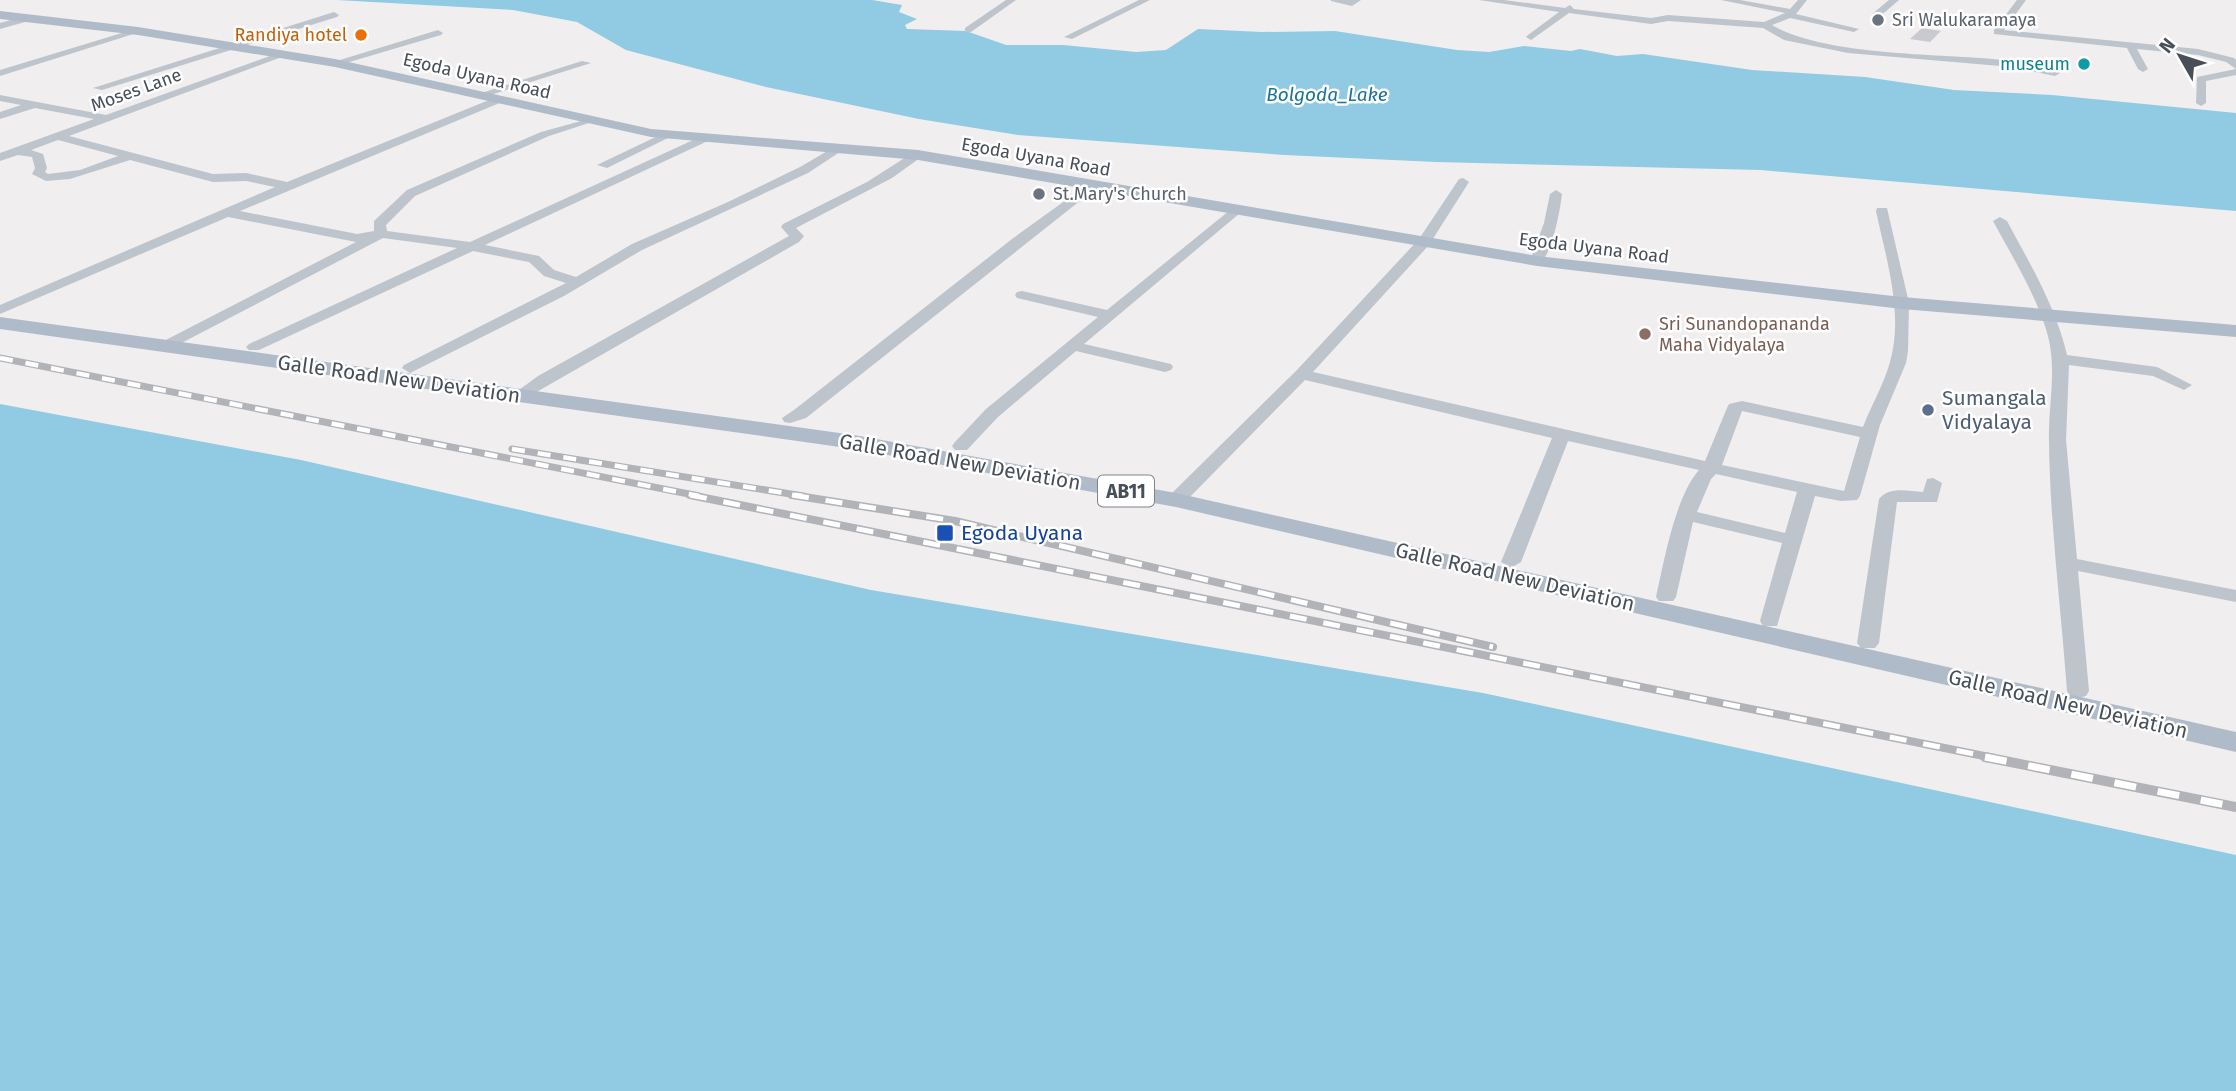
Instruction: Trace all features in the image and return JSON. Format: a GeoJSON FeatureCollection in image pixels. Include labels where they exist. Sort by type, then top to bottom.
{"type":"FeatureCollection","features":[{"type":"Feature","properties":{"kind":"main road","name":"Egoda Uyana Road"},"geometry":{"type":"LineString","coordinates":[[0,15],[138,31],[285,54],[668,135],[919,155],[1537,261],[1902,303],[2236,331]]}},
{"type":"Feature","properties":{"kind":"main road","name":"Galle Road New Deviation"},"geometry":{"type":"LineString","coordinates":[[0,311],[170,343],[254,347],[410,368],[528,390],[1181,494],[2236,742]]}},
{"type":"Feature","properties":{"kind":"main road","name":"Galle Road New Deviation"},"geometry":{"type":"LineString","coordinates":[[0,323],[528,390],[790,418],[961,446],[1511,562],[2236,725]]}},
{"type":"Feature","properties":{"kind":"street"},"geometry":{"type":"LineString","coordinates":[[968,30],[1012,0]]}},
{"type":"Feature","properties":{"kind":"street"},"geometry":{"type":"LineString","coordinates":[[1069,37],[1146,0]]}},
{"type":"Feature","properties":{"kind":"street"},"geometry":{"type":"LineString","coordinates":[[1335,1],[1352,4],[1357,0]]}},
{"type":"Feature","properties":{"kind":"street"},"geometry":{"type":"LineString","coordinates":[[1483,0],[1651,21],[1668,18],[1765,24],[1791,14],[1803,0]]}},
{"type":"Feature","properties":{"kind":"street"},"geometry":{"type":"LineString","coordinates":[[1531,37],[1582,0]]}},
{"type":"Feature","properties":{"kind":"street"},"geometry":{"type":"LineString","coordinates":[[1725,0],[1854,29]]}},
{"type":"Feature","properties":{"kind":"street"},"geometry":{"type":"LineString","coordinates":[[1875,16],[1895,0]]}},
{"type":"Feature","properties":{"kind":"street"},"geometry":{"type":"LineString","coordinates":[[2022,0],[1997,32],[2198,52],[2230,60],[2236,66]]}},
{"type":"Feature","properties":{"kind":"street"},"geometry":{"type":"LineString","coordinates":[[98,88],[334,15]]}},
{"type":"Feature","properties":{"kind":"street"},"geometry":{"type":"LineString","coordinates":[[0,26],[29,18]]}},
{"type":"Feature","properties":{"kind":"street"},"geometry":{"type":"LineString","coordinates":[[216,43],[297,18]]}},
{"type":"Feature","properties":{"kind":"street"},"geometry":{"type":"LineString","coordinates":[[1765,24],[1787,38],[1848,50],[2012,64],[2055,74]]}},
{"type":"Feature","properties":{"kind":"street"},"geometry":{"type":"LineString","coordinates":[[1522,28],[1543,28]]}},
{"type":"Feature","properties":{"kind":"street"},"geometry":{"type":"LineString","coordinates":[[0,74],[138,31]]}},
{"type":"Feature","properties":{"kind":"street"},"geometry":{"type":"LineString","coordinates":[[335,63],[438,33]]}},
{"type":"Feature","properties":{"kind":"street"},"geometry":{"type":"LineString","coordinates":[[2131,47],[2143,69]]}},
{"type":"Feature","properties":{"kind":"street","name":"Moses Lane"},"geometry":{"type":"LineString","coordinates":[[0,158],[285,54]]}},
{"type":"Feature","properties":{"kind":"street"},"geometry":{"type":"LineString","coordinates":[[158,56],[186,61]]}},
{"type":"Feature","properties":{"kind":"street"},"geometry":{"type":"LineString","coordinates":[[478,96],[586,63]]}},
{"type":"Feature","properties":{"kind":"street"},"geometry":{"type":"LineString","coordinates":[[2200,103],[2201,79],[2236,72]]}},
{"type":"Feature","properties":{"kind":"street"},"geometry":{"type":"LineString","coordinates":[[0,98],[107,118]]}},
{"type":"Feature","properties":{"kind":"street"},"geometry":{"type":"LineString","coordinates":[[0,311],[288,186],[498,100]]}},
{"type":"Feature","properties":{"kind":"street"},"geometry":{"type":"LineString","coordinates":[[0,116],[33,105]]}},
{"type":"Feature","properties":{"kind":"street"},"geometry":{"type":"LineString","coordinates":[[381,234],[379,224],[411,193],[545,134],[587,120]]}},
{"type":"Feature","properties":{"kind":"street"},"geometry":{"type":"LineString","coordinates":[[603,164],[668,135]]}},
{"type":"Feature","properties":{"kind":"street"},"geometry":{"type":"LineString","coordinates":[[59,137],[213,178],[246,177],[288,186]]}},
{"type":"Feature","properties":{"kind":"street"},"geometry":{"type":"LineString","coordinates":[[254,347],[706,138]]}},
{"type":"Feature","properties":{"kind":"street"},"geometry":{"type":"LineString","coordinates":[[410,368],[578,282],[637,247],[733,205],[804,170],[840,148]]}},
{"type":"Feature","properties":{"kind":"street"},"geometry":{"type":"LineString","coordinates":[[17,151],[37,154],[41,168],[38,174],[47,178],[89,171],[131,155]]}},
{"type":"Feature","properties":{"kind":"street"},"geometry":{"type":"LineString","coordinates":[[528,390],[794,239],[797,236],[788,227],[836,200],[896,173],[919,155]]}},
{"type":"Feature","properties":{"kind":"street"},"geometry":{"type":"LineString","coordinates":[[1181,494],[1302,374],[1424,242],[1463,183]]}},
{"type":"Feature","properties":{"kind":"street"},"geometry":{"type":"LineString","coordinates":[[790,418],[800,414],[999,254],[1091,186]]}},
{"type":"Feature","properties":{"kind":"street"},"geometry":{"type":"LineString","coordinates":[[1537,261],[1550,223],[1556,194]]}},
{"type":"Feature","properties":{"kind":"street"},"geometry":{"type":"LineString","coordinates":[[961,446],[992,413],[1235,210]]}},
{"type":"Feature","properties":{"kind":"street"},"geometry":{"type":"LineString","coordinates":[[1302,374],[1562,435],[1807,489],[1851,496],[1869,435],[1899,363],[1902,303],[1882,211]]}},
{"type":"Feature","properties":{"kind":"street"},"geometry":{"type":"LineString","coordinates":[[228,213],[356,238],[381,234],[470,246],[534,259],[550,273],[578,282]]}},
{"type":"Feature","properties":{"kind":"street"},"geometry":{"type":"LineString","coordinates":[[2000,221],[2037,290],[2055,335],[2062,367],[2056,440],[2078,691]]}},
{"type":"Feature","properties":{"kind":"street"},"geometry":{"type":"LineString","coordinates":[[170,343],[381,234]]}},
{"type":"Feature","properties":{"kind":"street"},"geometry":{"type":"LineString","coordinates":[[1022,295],[1111,315]]}},
{"type":"Feature","properties":{"kind":"street"},"geometry":{"type":"LineString","coordinates":[[1074,346],[1166,367]]}},
{"type":"Feature","properties":{"kind":"street"},"geometry":{"type":"LineString","coordinates":[[2060,359],[2157,372],[2184,386]]}},
{"type":"Feature","properties":{"kind":"street"},"geometry":{"type":"LineString","coordinates":[[1665,597],[1687,515],[1703,476],[1711,468],[1735,408],[1742,406],[1869,435]]}},
{"type":"Feature","properties":{"kind":"street"},"geometry":{"type":"LineString","coordinates":[[1511,562],[1562,435]]}},
{"type":"Feature","properties":{"kind":"street"},"geometry":{"type":"LineString","coordinates":[[1868,643],[1888,499],[1891,496],[1931,498],[1933,483]]}},
{"type":"Feature","properties":{"kind":"street"},"geometry":{"type":"LineString","coordinates":[[1770,621],[1807,489]]}},
{"type":"Feature","properties":{"kind":"street"},"geometry":{"type":"LineString","coordinates":[[1687,515],[1792,540]]}},
{"type":"Feature","properties":{"kind":"street"},"geometry":{"type":"LineString","coordinates":[[2067,563],[2236,596]]}},
{"type":"Feature","properties":{"kind":"water","name":"Bolgoda_Lake"},"geometry":{"type":"Polygon","coordinates":[[[337,0],[872,0],[902,5],[899,12],[917,19],[905,25],[907,29],[966,31],[1006,45],[1063,45],[1136,52],[1166,50],[1198,29],[1335,31],[1457,50],[1489,52],[1524,46],[1571,51],[1580,49],[1617,56],[1643,54],[1752,70],[1865,77],[1954,90],[2052,95],[2236,113],[2236,211],[1761,170],[1436,162],[1285,155],[1018,135],[919,119],[766,87],[626,50],[577,22],[513,10],[337,0]]]}},
{"type":"Feature","properties":{"kind":"water"},"geometry":{"type":"Polygon","coordinates":[[[0,404],[301,460],[871,590],[1483,693],[2236,855],[2236,1091],[0,1091],[0,404]]]}},
{"type":"Feature","properties":{"kind":"building"},"geometry":{"type":"Polygon","coordinates":[[[1922,28],[1941,31],[1930,42],[1910,39],[1922,28]]]}},
{"type":"Feature","properties":{"kind":"railway"},"geometry":{"type":"LineString","coordinates":[[0,358],[699,496]]}},
{"type":"Feature","properties":{"kind":"railway"},"geometry":{"type":"LineString","coordinates":[[512,449],[803,496]]}},
{"type":"Feature","properties":{"kind":"railway"},"geometry":{"type":"LineString","coordinates":[[690,495],[1994,758]]}},
{"type":"Feature","properties":{"kind":"railway"},"geometry":{"type":"LineString","coordinates":[[792,495],[955,521],[1493,647]]}},
{"type":"Feature","properties":{"kind":"railway"},"geometry":{"type":"LineString","coordinates":[[1985,757],[2236,807]]}},
{"type":"Feature","properties":{"kind":"place","name":"Sri Walukaramaya"},"geometry":{"type":"Point","coordinates":[1878,20]}},
{"type":"Feature","properties":{"kind":"place","name":"Randiya hotel"},"geometry":{"type":"Point","coordinates":[361,35]}},
{"type":"Feature","properties":{"kind":"place","name":"museum"},"geometry":{"type":"Point","coordinates":[2084,64]}},
{"type":"Feature","properties":{"kind":"place","name":"St.Mary's Church"},"geometry":{"type":"Point","coordinates":[1039,194]}},
{"type":"Feature","properties":{"kind":"place","name":"Sri Sunandopananda Maha Vidyalaya"},"geometry":{"type":"Point","coordinates":[1645,334]}},
{"type":"Feature","properties":{"kind":"place","name":"Sumangala Vidyalaya"},"geometry":{"type":"Point","coordinates":[1928,410]}},
{"type":"Feature","properties":{"kind":"place","name":"Egoda Uyana"},"geometry":{"type":"Point","coordinates":[945,533]}}]}
